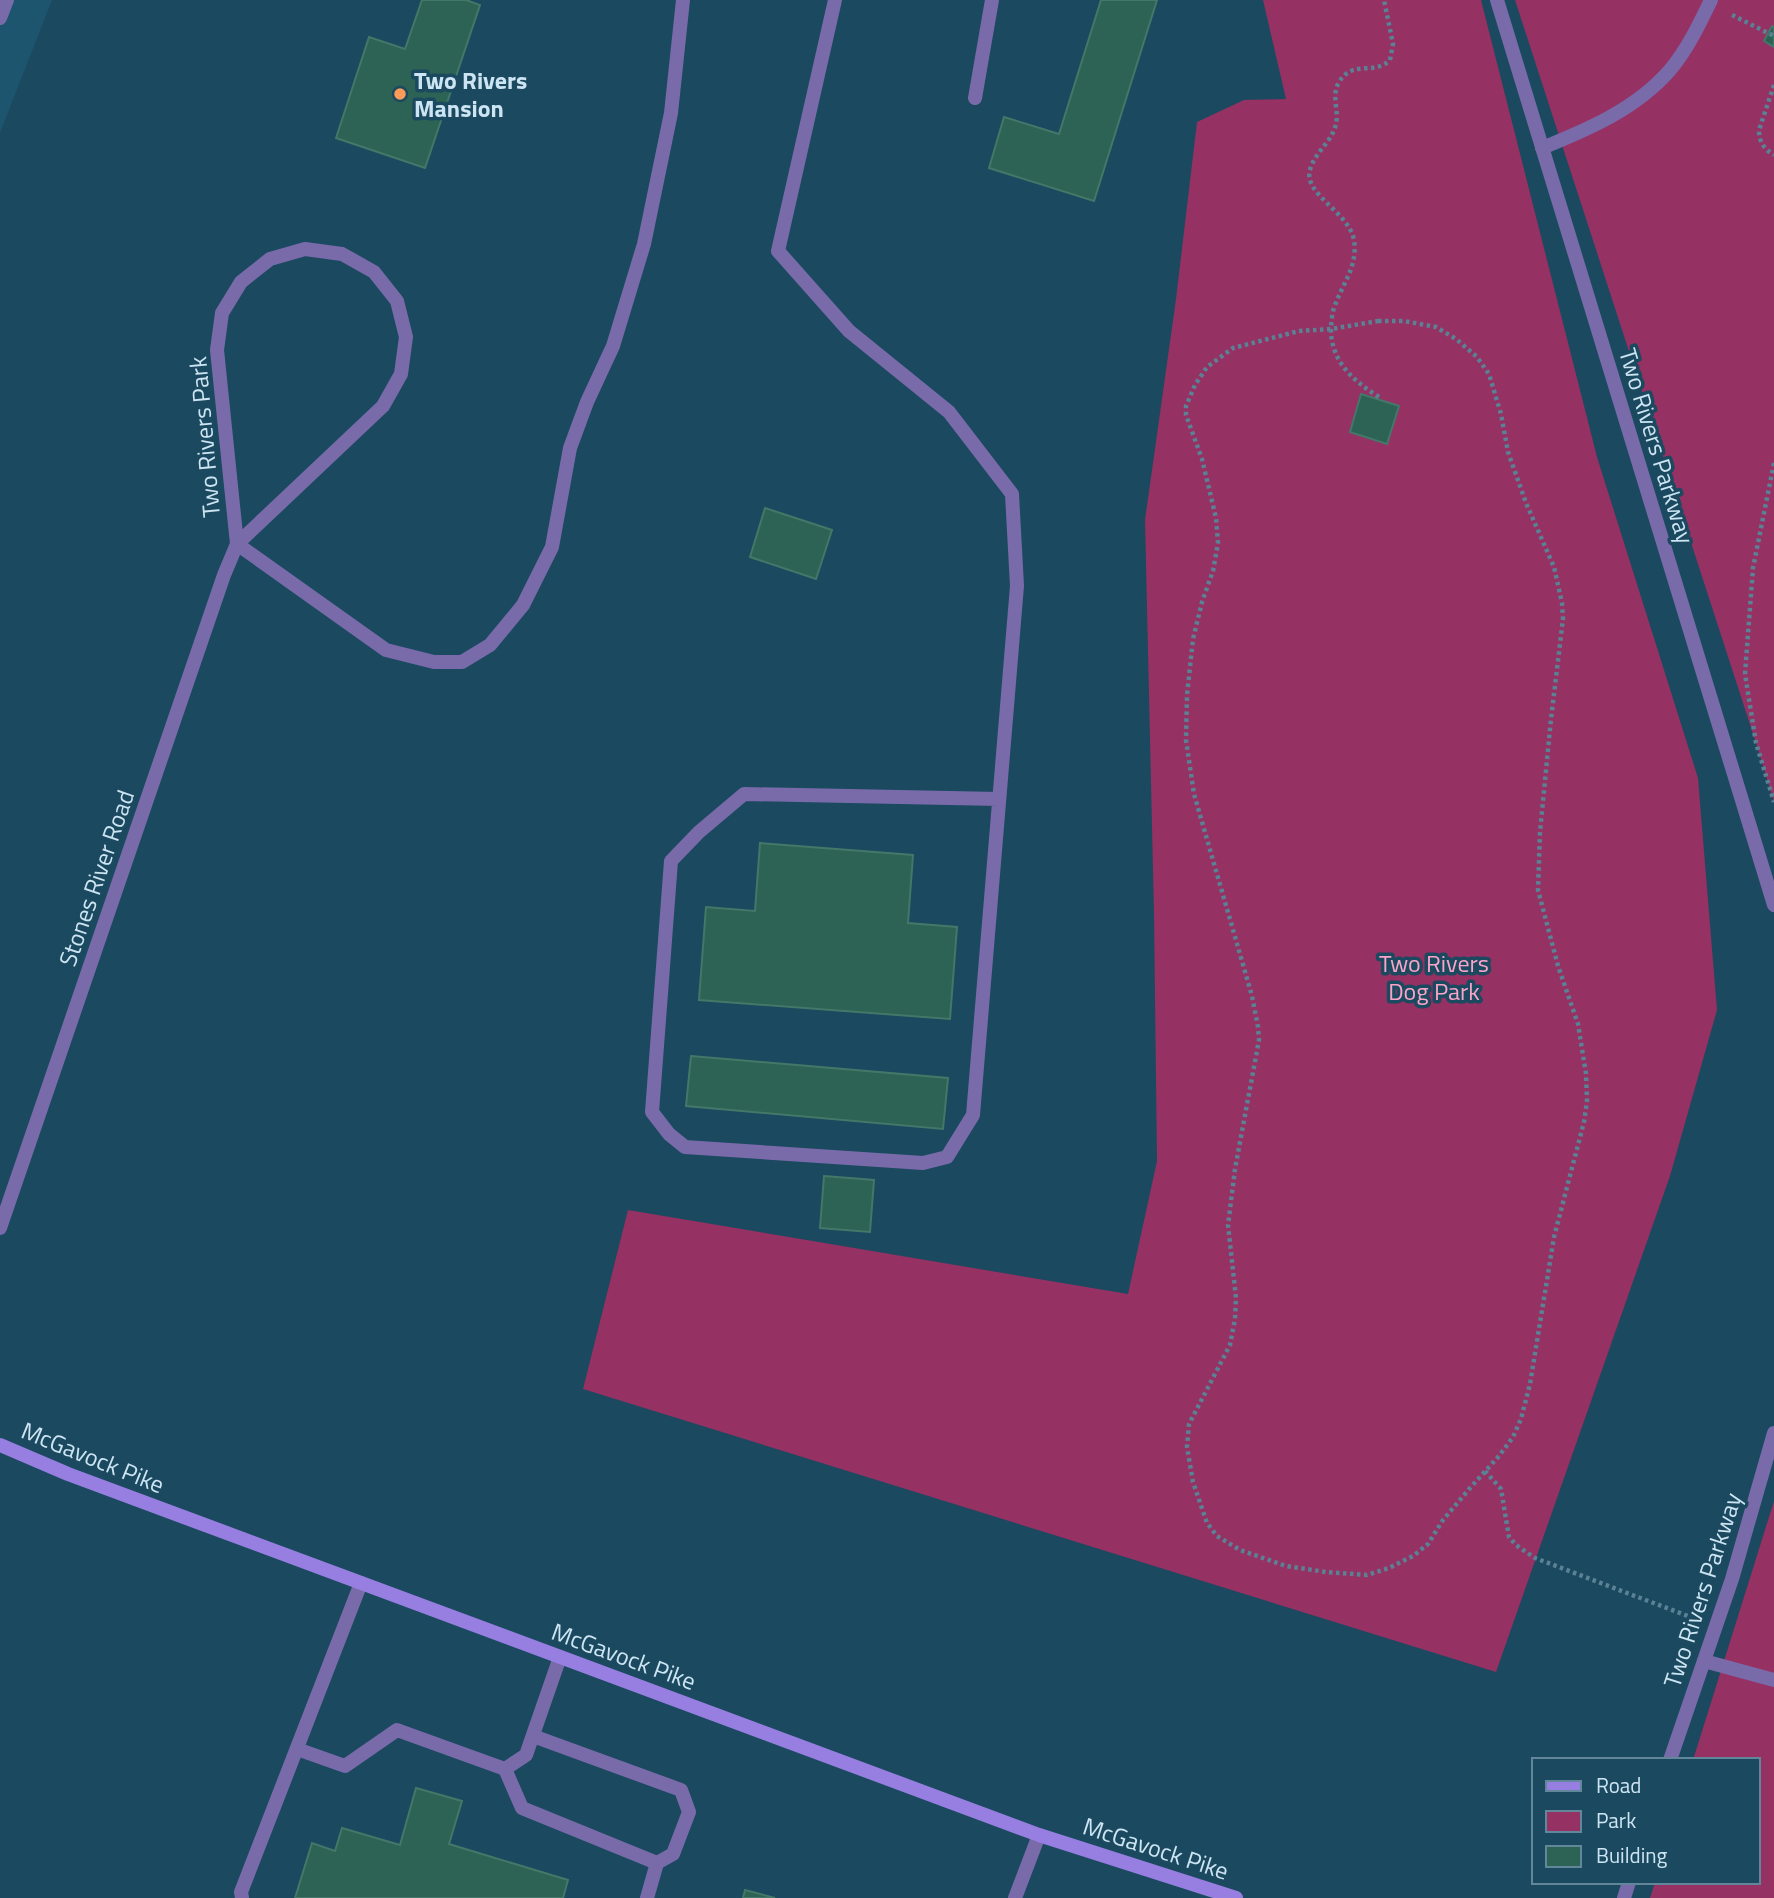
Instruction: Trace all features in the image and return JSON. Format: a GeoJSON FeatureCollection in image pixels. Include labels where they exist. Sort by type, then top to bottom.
{"type":"FeatureCollection","features":[{"type":"Feature","properties":{"kind":"main road","name":"McGavock Pike"},"geometry":{"type":"LineString","coordinates":[[0,1445],[68,1474],[1039,1835],[1236,1898]]}},
{"type":"Feature","properties":{"kind":"street"},"geometry":{"type":"LineString","coordinates":[[0,18],[7,0]]}},
{"type":"Feature","properties":{"kind":"street"},"geometry":{"type":"LineString","coordinates":[[237,544],[386,650],[434,662],[462,662],[490,645],[523,605],[552,547],[570,448],[587,402],[613,346],[644,244],[671,113],[683,0]]}},
{"type":"Feature","properties":{"kind":"street"},"geometry":{"type":"LineString","coordinates":[[835,0],[778,251],[849,331],[948,412],[1012,494],[1017,586],[973,1115],[947,1157],[923,1163],[685,1147],[668,1134],[652,1112],[671,861],[699,832],[744,794],[999,799]]}},
{"type":"Feature","properties":{"kind":"street"},"geometry":{"type":"LineString","coordinates":[[975,98],[992,0]]}},
{"type":"Feature","properties":{"kind":"street","name":"Two Rivers Parkway"},"geometry":{"type":"LineString","coordinates":[[1497,0],[1774,905]]}},
{"type":"Feature","properties":{"kind":"street"},"geometry":{"type":"LineString","coordinates":[[1542,148],[1592,128],[1638,100],[1671,69],[1710,2]]}},
{"type":"Feature","properties":{"kind":"street","name":"Two Rivers Park"},"geometry":{"type":"LineString","coordinates":[[305,249],[342,254],[374,272],[397,302],[406,337],[401,374],[383,406],[237,544],[217,350],[222,313],[241,282],[270,259],[305,249]]}},
{"type":"Feature","properties":{"kind":"street","name":"Stones River Road"},"geometry":{"type":"LineString","coordinates":[[0,1228],[237,544]]}},
{"type":"Feature","properties":{"kind":"street","name":"Two Rivers Parkway"},"geometry":{"type":"LineString","coordinates":[[1671,1758],[1732,1579],[1774,1433]]}},
{"type":"Feature","properties":{"kind":"street"},"geometry":{"type":"LineString","coordinates":[[242,1898],[241,1892],[361,1583]]}},
{"type":"Feature","properties":{"kind":"street"},"geometry":{"type":"LineString","coordinates":[[505,1769],[526,1755],[560,1657]]}},
{"type":"Feature","properties":{"kind":"street"},"geometry":{"type":"LineString","coordinates":[[1704,1661],[1774,1680]]}},
{"type":"Feature","properties":{"kind":"street"},"geometry":{"type":"LineString","coordinates":[[297,1749],[345,1766],[397,1730],[505,1769],[522,1808],[657,1863]]}},
{"type":"Feature","properties":{"kind":"street"},"geometry":{"type":"LineString","coordinates":[[533,1736],[681,1790],[689,1812],[673,1854],[657,1863],[647,1898]]}},
{"type":"Feature","properties":{"kind":"street"},"geometry":{"type":"LineString","coordinates":[[1015,1898],[1039,1835]]}},
{"type":"Feature","properties":{"kind":"path"},"geometry":{"type":"LineString","coordinates":[[1379,397],[1351,377],[1339,362],[1332,345],[1331,329],[1335,306],[1353,268],[1353,238],[1341,215],[1311,186],[1309,176],[1336,124],[1337,84],[1349,71],[1381,66],[1390,60],[1393,44],[1384,0]]}},
{"type":"Feature","properties":{"kind":"path"},"geometry":{"type":"LineString","coordinates":[[1710,2],[1774,36]]}},
{"type":"Feature","properties":{"kind":"path"},"geometry":{"type":"LineString","coordinates":[[1774,85],[1759,130],[1763,148],[1774,155]]}},
{"type":"Feature","properties":{"kind":"path"},"geometry":{"type":"LineString","coordinates":[[1378,321],[1404,321],[1436,327],[1456,339],[1476,357],[1489,374],[1501,414],[1508,452],[1526,503],[1554,567],[1562,603],[1563,620],[1550,719],[1540,832],[1538,890],[1578,1024],[1586,1074],[1587,1101],[1554,1237],[1530,1384],[1521,1419],[1513,1437],[1485,1471],[1443,1520],[1428,1544],[1413,1556],[1389,1568],[1367,1574],[1326,1572],[1286,1566],[1240,1550],[1217,1536],[1207,1523],[1193,1482],[1187,1447],[1189,1424],[1230,1345],[1235,1319],[1236,1298],[1227,1225],[1258,1027],[1252,996],[1194,794],[1186,740],[1187,695],[1193,639],[1213,571],[1218,543],[1216,518],[1202,458],[1186,415],[1186,406],[1207,367],[1233,348],[1299,331],[1378,321]]}},
{"type":"Feature","properties":{"kind":"path"},"geometry":{"type":"LineString","coordinates":[[1774,463],[1753,568],[1745,674],[1756,743],[1774,802]]}},
{"type":"Feature","properties":{"kind":"path"},"geometry":{"type":"LineString","coordinates":[[1485,1471],[1502,1489],[1509,1537],[1535,1558],[1716,1627]]}},
{"type":"Feature","properties":{"kind":"shaded area"},"geometry":{"type":"Polygon","coordinates":[[[0,0],[52,0],[0,133],[0,0]]]}},
{"type":"Feature","properties":{"kind":"green space","name":"Two Rivers Dog Park"},"geometry":{"type":"Polygon","coordinates":[[[1263,0],[1481,0],[1597,457],[1698,778],[1717,1010],[1670,1176],[1496,1672],[583,1389],[628,1210],[1128,1294],[1157,1161],[1145,520],[1176,299],[1197,122],[1244,100],[1286,99],[1263,0]]]}},
{"type":"Feature","properties":{"kind":"green space"},"geometry":{"type":"Polygon","coordinates":[[[1515,0],[1774,0],[1774,802],[1756,743],[1515,0]]]}},
{"type":"Feature","properties":{"kind":"green space"},"geometry":{"type":"Polygon","coordinates":[[[1774,1501],[1774,1898],[1650,1898],[1654,1884],[1760,1884],[1760,1758],[1694,1758],[1774,1501]]]}},
{"type":"Feature","properties":{"kind":"building","name":"Two Rivers Mansion"},"geometry":{"type":"Polygon","coordinates":[[[422,0],[466,0],[480,5],[425,168],[336,138],[369,37],[405,49],[422,0]]]}},
{"type":"Feature","properties":{"kind":"building"},"geometry":{"type":"Polygon","coordinates":[[[1101,0],[1157,0],[1094,201],[989,168],[1004,117],[1059,134],[1101,0]]]}},
{"type":"Feature","properties":{"kind":"building"},"geometry":{"type":"Polygon","coordinates":[[[1772,26],[1774,27],[1774,47],[1764,41],[1772,26]]]}},
{"type":"Feature","properties":{"kind":"building"},"geometry":{"type":"Polygon","coordinates":[[[1361,394],[1399,406],[1387,444],[1350,432],[1361,394]]]}},
{"type":"Feature","properties":{"kind":"building"},"geometry":{"type":"Polygon","coordinates":[[[765,508],[832,530],[816,579],[750,557],[765,508]]]}},
{"type":"Feature","properties":{"kind":"building"},"geometry":{"type":"Polygon","coordinates":[[[760,843],[913,855],[908,923],[957,927],[950,1019],[699,1000],[706,907],[755,911],[760,843]]]}},
{"type":"Feature","properties":{"kind":"building"},"geometry":{"type":"Polygon","coordinates":[[[691,1056],[948,1078],[943,1129],[686,1106],[691,1056]]]}},
{"type":"Feature","properties":{"kind":"building"},"geometry":{"type":"Polygon","coordinates":[[[824,1176],[874,1180],[870,1232],[820,1228],[824,1176]]]}},
{"type":"Feature","properties":{"kind":"building"},"geometry":{"type":"Polygon","coordinates":[[[416,1788],[462,1801],[449,1844],[568,1880],[563,1898],[295,1898],[312,1843],[335,1851],[342,1828],[400,1845],[416,1788]]]}},
{"type":"Feature","properties":{"kind":"building"},"geometry":{"type":"Polygon","coordinates":[[[745,1890],[775,1898],[743,1898],[745,1890]]]}},
{"type":"Feature","properties":{"kind":"place","name":"Two Rivers Mansion"},"geometry":{"type":"Point","coordinates":[400,94]}}]}
